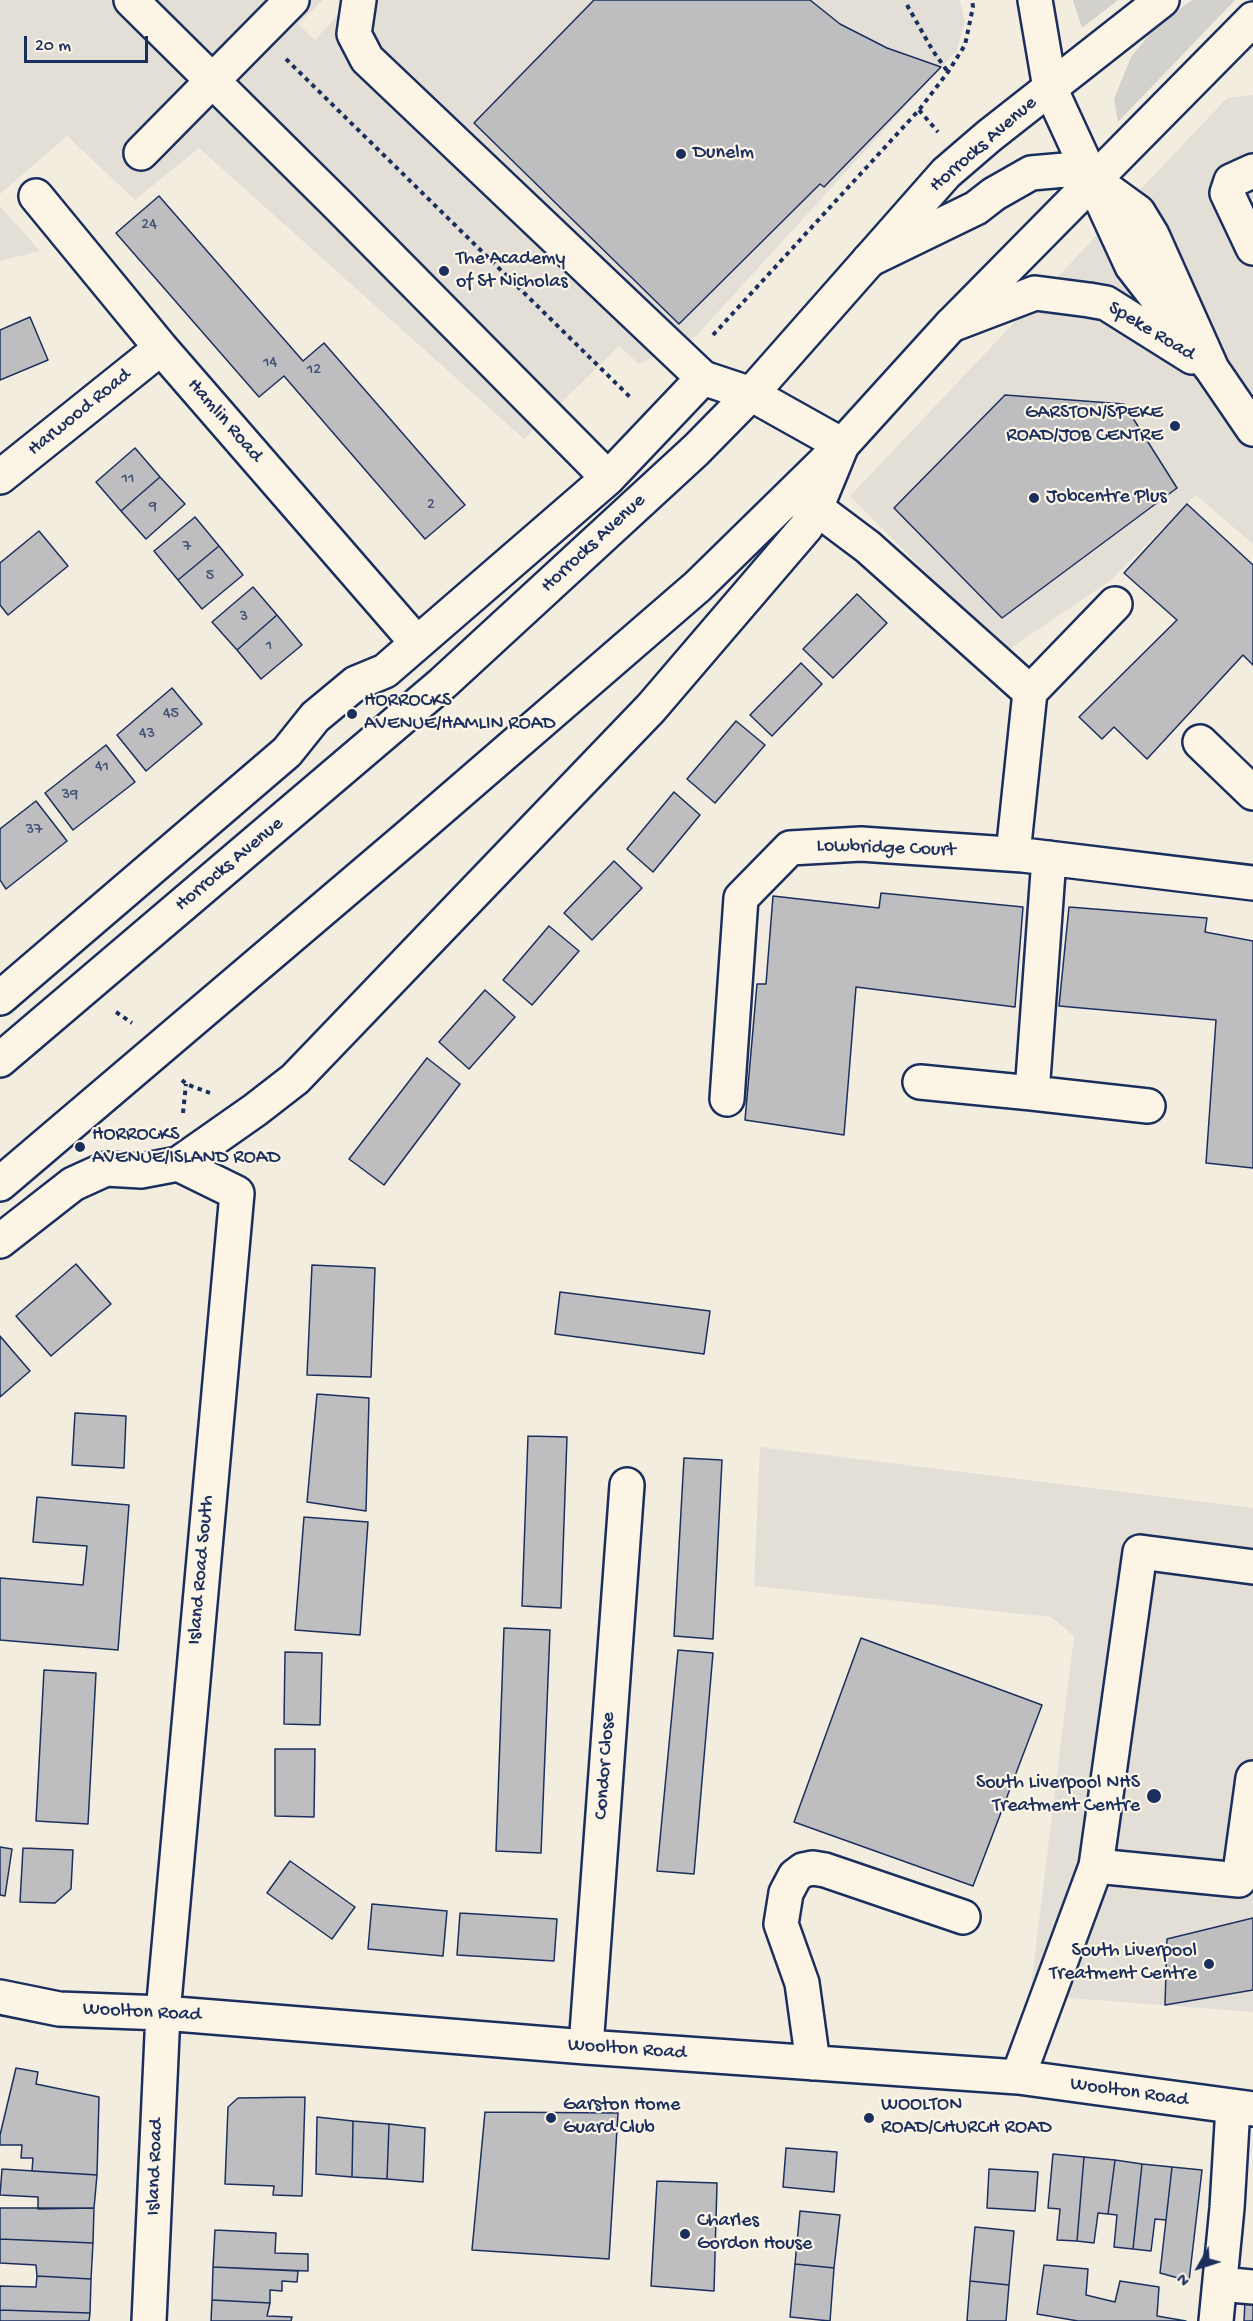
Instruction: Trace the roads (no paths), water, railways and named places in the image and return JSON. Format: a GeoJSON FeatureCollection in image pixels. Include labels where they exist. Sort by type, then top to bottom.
{"type":"FeatureCollection","features":[{"type":"Feature","properties":{"kind":"main road"},"geometry":{"type":"LineString","coordinates":[[131,0],[608,478]]}},
{"type":"Feature","properties":{"kind":"main road"},"geometry":{"type":"LineString","coordinates":[[141,153],[292,0]]}},
{"type":"Feature","properties":{"kind":"main road"},"geometry":{"type":"LineString","coordinates":[[359,0],[354,34],[367,59],[703,378],[751,394],[842,445]]}},
{"type":"Feature","properties":{"kind":"main road","name":"Speke Road"},"geometry":{"type":"LineString","coordinates":[[1035,0],[1050,88],[1132,266],[1212,369],[1253,429]]}},
{"type":"Feature","properties":{"kind":"main road","name":"Horrocks Avenue"},"geometry":{"type":"LineString","coordinates":[[0,1060],[443,683],[696,450],[751,394],[946,172],[1162,0]]}},
{"type":"Feature","properties":{"kind":"main road"},"geometry":{"type":"LineString","coordinates":[[0,1184],[698,586],[842,445],[951,325],[1094,180],[1238,49],[1253,20]]}},
{"type":"Feature","properties":{"kind":"main road"},"geometry":{"type":"LineString","coordinates":[[869,260],[976,208],[994,194],[1031,173],[1065,170],[1094,180]]}},
{"type":"Feature","properties":{"kind":"main road"},"geometry":{"type":"LineString","coordinates":[[1253,171],[1231,181],[1227,193],[1253,248]]}},
{"type":"Feature","properties":{"kind":"main road","name":"Hamlin Road"},"geometry":{"type":"LineString","coordinates":[[36,196],[161,348],[417,643]]}},
{"type":"Feature","properties":{"kind":"main road","name":"Speke Road"},"geometry":{"type":"LineString","coordinates":[[951,325],[1035,293],[1106,303],[1212,369]]}},
{"type":"Feature","properties":{"kind":"main road","name":"Harwood Road"},"geometry":{"type":"LineString","coordinates":[[0,477],[161,348]]}},
{"type":"Feature","properties":{"kind":"main road","name":"Horrocks Avenue"},"geometry":{"type":"LineString","coordinates":[[0,998],[287,752],[315,717],[356,683],[385,671],[608,478],[703,378]]}},
{"type":"Feature","properties":{"kind":"main road"},"geometry":{"type":"LineString","coordinates":[[0,1241],[73,1184],[106,1169],[141,1171],[178,1164],[295,1079],[651,708],[806,527],[842,445]]}},
{"type":"Feature","properties":{"kind":"main road"},"geometry":{"type":"LineString","coordinates":[[816,508],[868,547],[1030,692]]}},
{"type":"Feature","properties":{"kind":"main road"},"geometry":{"type":"LineString","coordinates":[[1013,855],[1030,692],[1115,604]]}},
{"type":"Feature","properties":{"kind":"main road"},"geometry":{"type":"LineString","coordinates":[[1200,742],[1253,793]]}},
{"type":"Feature","properties":{"kind":"main road","name":"Lowbridge Court"},"geometry":{"type":"LineString","coordinates":[[726,1099],[741,898],[790,848],[861,844],[1013,855],[1253,883]]}},
{"type":"Feature","properties":{"kind":"main road"},"geometry":{"type":"LineString","coordinates":[[1032,1093],[1049,858]]}},
{"type":"Feature","properties":{"kind":"main road"},"geometry":{"type":"LineString","coordinates":[[920,1082],[1148,1106]]}},
{"type":"Feature","properties":{"kind":"main road","name":"Island Road South"},"geometry":{"type":"LineString","coordinates":[[163,2013],[237,1193],[178,1164]]}},
{"type":"Feature","properties":{"kind":"main road","name":"Condor Close"},"geometry":{"type":"LineString","coordinates":[[586,2047],[627,1485]]}},
{"type":"Feature","properties":{"kind":"main road"},"geometry":{"type":"LineString","coordinates":[[1018,2077],[1096,1866],[1140,1552],[1253,1567]]}},
{"type":"Feature","properties":{"kind":"main road"},"geometry":{"type":"LineString","coordinates":[[1096,1866],[1239,1880],[1253,1778]]}},
{"type":"Feature","properties":{"kind":"main road"},"geometry":{"type":"LineString","coordinates":[[813,2063],[802,1983],[781,1924],[783,1902],[795,1876],[803,1870],[813,1868],[825,1870],[963,1917]]}},
{"type":"Feature","properties":{"kind":"main road","name":"Woolton Road"},"geometry":{"type":"LineString","coordinates":[[0,1997],[59,2009],[163,2013],[586,2047],[1018,2077],[1243,2108]]}},
{"type":"Feature","properties":{"kind":"main road","name":"Island Road"},"geometry":{"type":"LineString","coordinates":[[149,2321],[163,2013]]}},
{"type":"Feature","properties":{"kind":"main road"},"geometry":{"type":"LineString","coordinates":[[1216,2321],[1227,2208],[1243,2108]]}},
{"type":"Feature","properties":{"kind":"main road"},"geometry":{"type":"LineString","coordinates":[[1220,2284],[1253,2287]]}},
{"type":"Feature","properties":{"kind":"place","name":"Dunelm"},"geometry":{"type":"Point","coordinates":[681,154]}},
{"type":"Feature","properties":{"kind":"place","name":"The Academy of St Nicholas"},"geometry":{"type":"Point","coordinates":[444,271]}},
{"type":"Feature","properties":{"kind":"place","name":"GARSTON/SPEKE ROAD/JOB CENTRE"},"geometry":{"type":"Point","coordinates":[1175,426]}},
{"type":"Feature","properties":{"kind":"place","name":"Jobcentre Plus"},"geometry":{"type":"Point","coordinates":[1034,498]}},
{"type":"Feature","properties":{"kind":"place","name":"HORROCKS AVENUE/HAMLIN ROAD"},"geometry":{"type":"Point","coordinates":[352,714]}},
{"type":"Feature","properties":{"kind":"place","name":"HORROCKS AVENUE/ISLAND ROAD"},"geometry":{"type":"Point","coordinates":[80,1147]}},
{"type":"Feature","properties":{"kind":"place","name":"South Liverpool NHS Treatment Centre"},"geometry":{"type":"Point","coordinates":[1154,1796]}},
{"type":"Feature","properties":{"kind":"place","name":"South Liverpool Treatment Centre"},"geometry":{"type":"Point","coordinates":[1209,1964]}},
{"type":"Feature","properties":{"kind":"place","name":"Garston Home Guard Club"},"geometry":{"type":"Point","coordinates":[551,2118]}},
{"type":"Feature","properties":{"kind":"place","name":"WOOLTON ROAD/CHURCH ROAD"},"geometry":{"type":"Point","coordinates":[869,2118]}},
{"type":"Feature","properties":{"kind":"place","name":"Charles Gordon House"},"geometry":{"type":"Point","coordinates":[685,2234]}}]}
